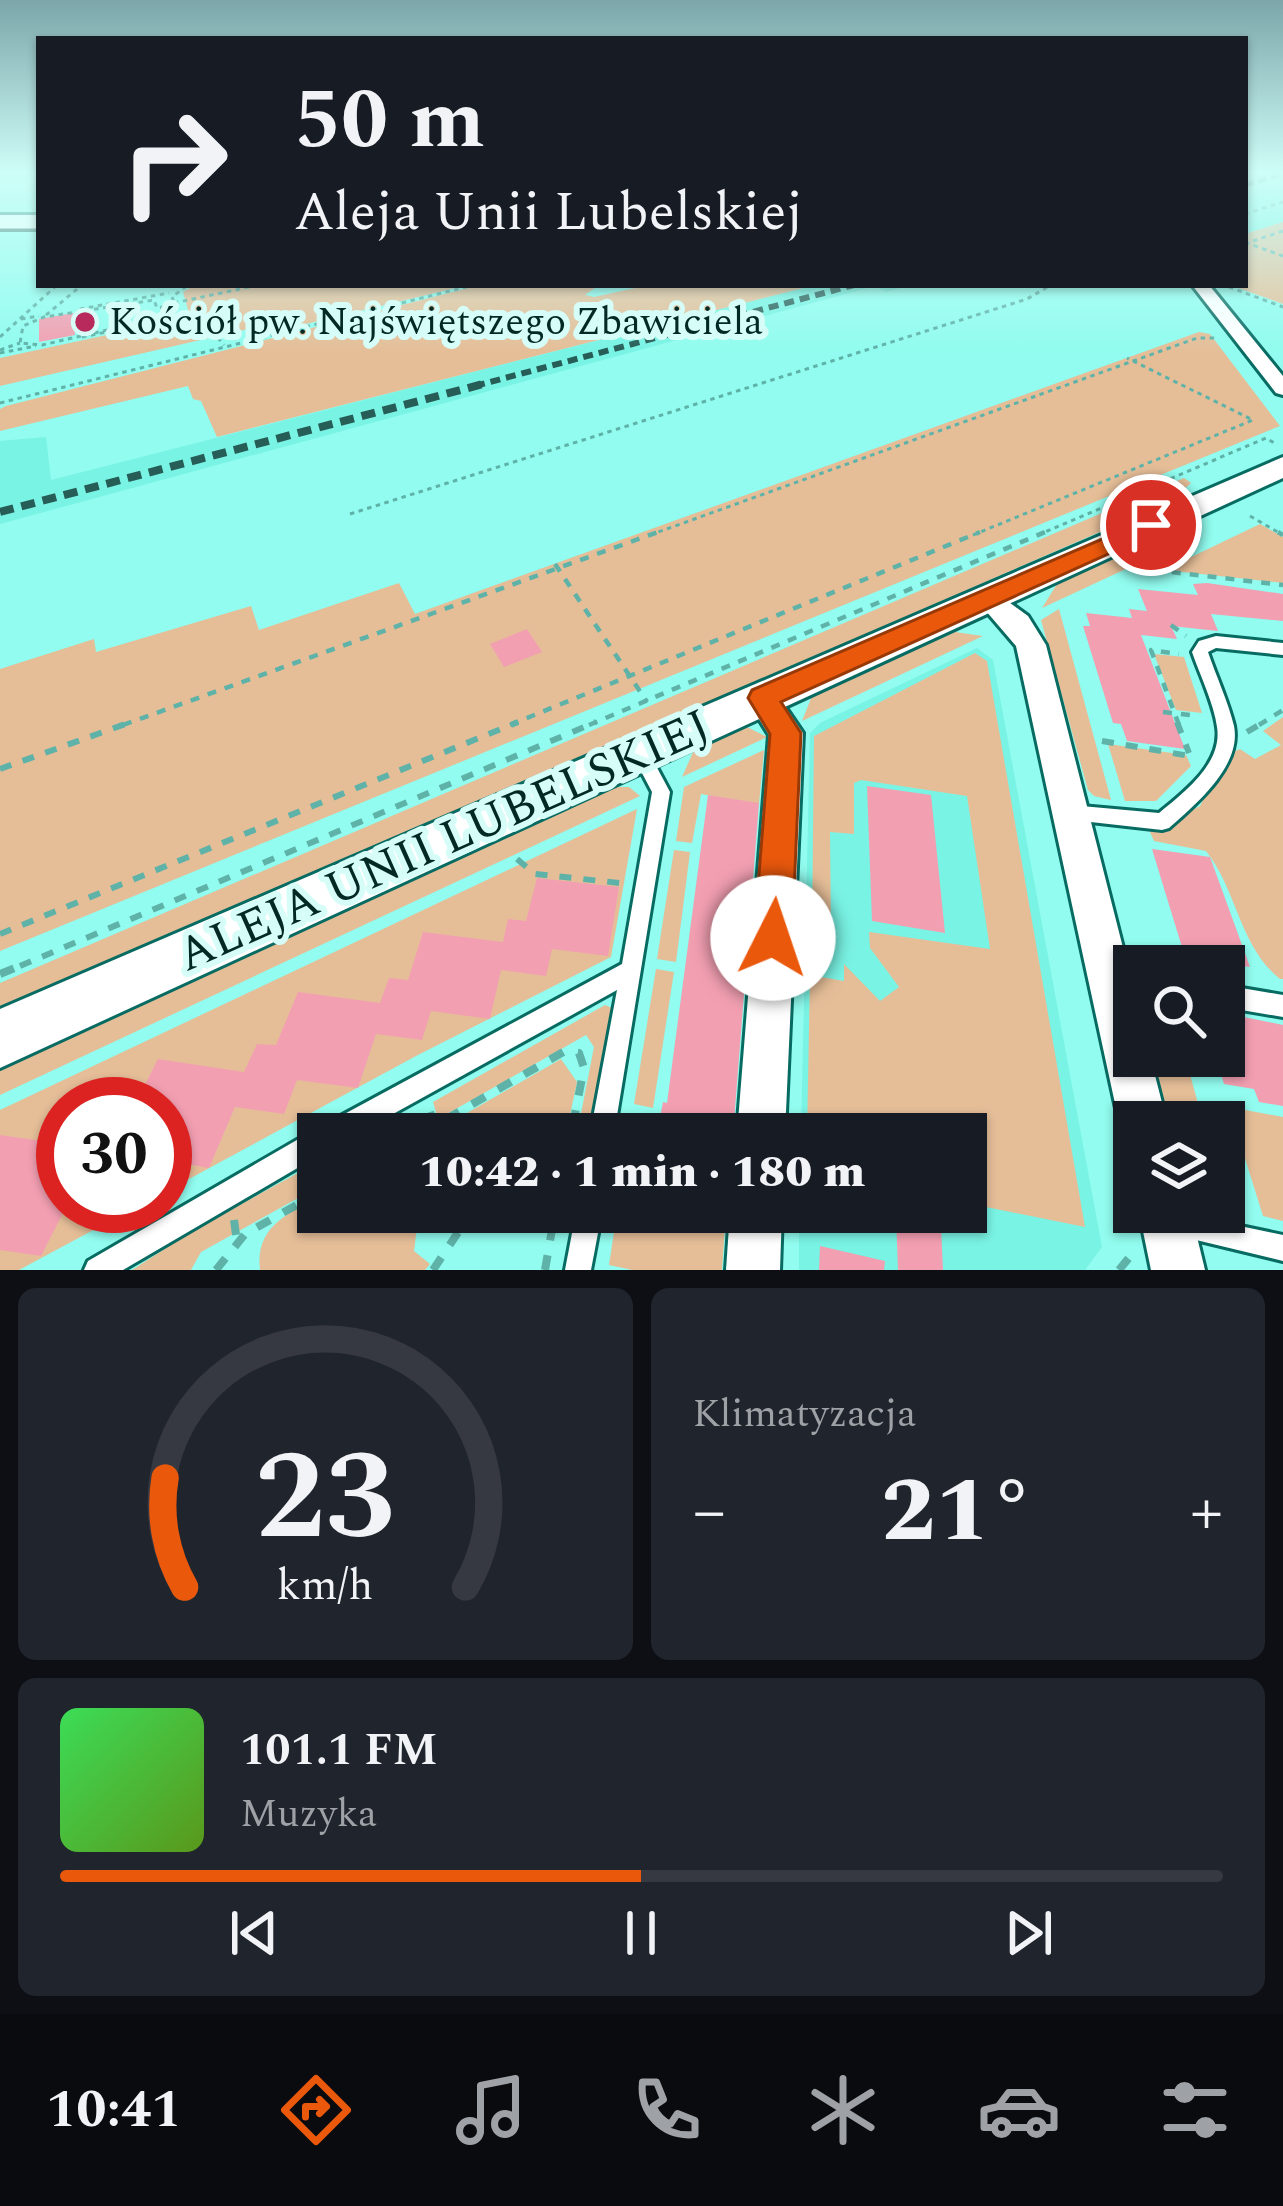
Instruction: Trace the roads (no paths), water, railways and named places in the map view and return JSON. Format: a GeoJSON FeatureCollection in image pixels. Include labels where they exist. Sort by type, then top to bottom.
{"type":"FeatureCollection","features":[{"type":"Feature","properties":{"kind":"main road"},"geometry":{"type":"LineString","coordinates":[[0,238],[36,237]]}},
{"type":"Feature","properties":{"kind":"street"},"geometry":{"type":"LineString","coordinates":[[1202,288],[1283,389]]}},
{"type":"Feature","properties":{"kind":"street","name":"ALEJA UNII LUBELSKIEJ"},"geometry":{"type":"LineString","coordinates":[[0,1039],[988,597],[1275,452]]}},
{"type":"Feature","properties":{"kind":"street"},"geometry":{"type":"LineString","coordinates":[[988,597],[1018,624],[1031,645],[1070,813],[1113,952]]}},
{"type":"Feature","properties":{"kind":"street"},"geometry":{"type":"LineString","coordinates":[[762,698],[786,733],[762,1113]]}},
{"type":"Feature","properties":{"kind":"street"},"geometry":{"type":"LineString","coordinates":[[753,1270],[755,1233]]}},
{"type":"Feature","properties":{"kind":"lane"},"geometry":{"type":"LineString","coordinates":[[1070,813],[1153,823],[1184,808],[1219,761],[1227,731],[1199,652],[1216,642],[1283,650]]}},
{"type":"Feature","properties":{"kind":"lane"},"geometry":{"type":"LineString","coordinates":[[606,1113],[661,792],[641,754]]}},
{"type":"Feature","properties":{"kind":"lane"},"geometry":{"type":"LineString","coordinates":[[371,1113],[631,970]]}},
{"type":"Feature","properties":{"kind":"lane"},"geometry":{"type":"LineString","coordinates":[[1245,1000],[1283,1006]]}},
{"type":"Feature","properties":{"kind":"lane"},"geometry":{"type":"LineString","coordinates":[[97,1270],[297,1154]]}},
{"type":"Feature","properties":{"kind":"lane"},"geometry":{"type":"LineString","coordinates":[[578,1270],[585,1233]]}},
{"type":"Feature","properties":{"kind":"lane"},"geometry":{"type":"LineString","coordinates":[[1170,1235],[1283,1248]]}},
{"type":"Feature","properties":{"kind":"railway"},"geometry":{"type":"LineString","coordinates":[[475,386],[843,288]]}},
{"type":"Feature","properties":{"kind":"railway"},"geometry":{"type":"LineString","coordinates":[[0,512],[487,383]]}},
{"type":"Feature","properties":{"kind":"place","name":"Kościół pw. Najświętszego Zbawiciela"},"geometry":{"type":"Point","coordinates":[85,322]}}]}
